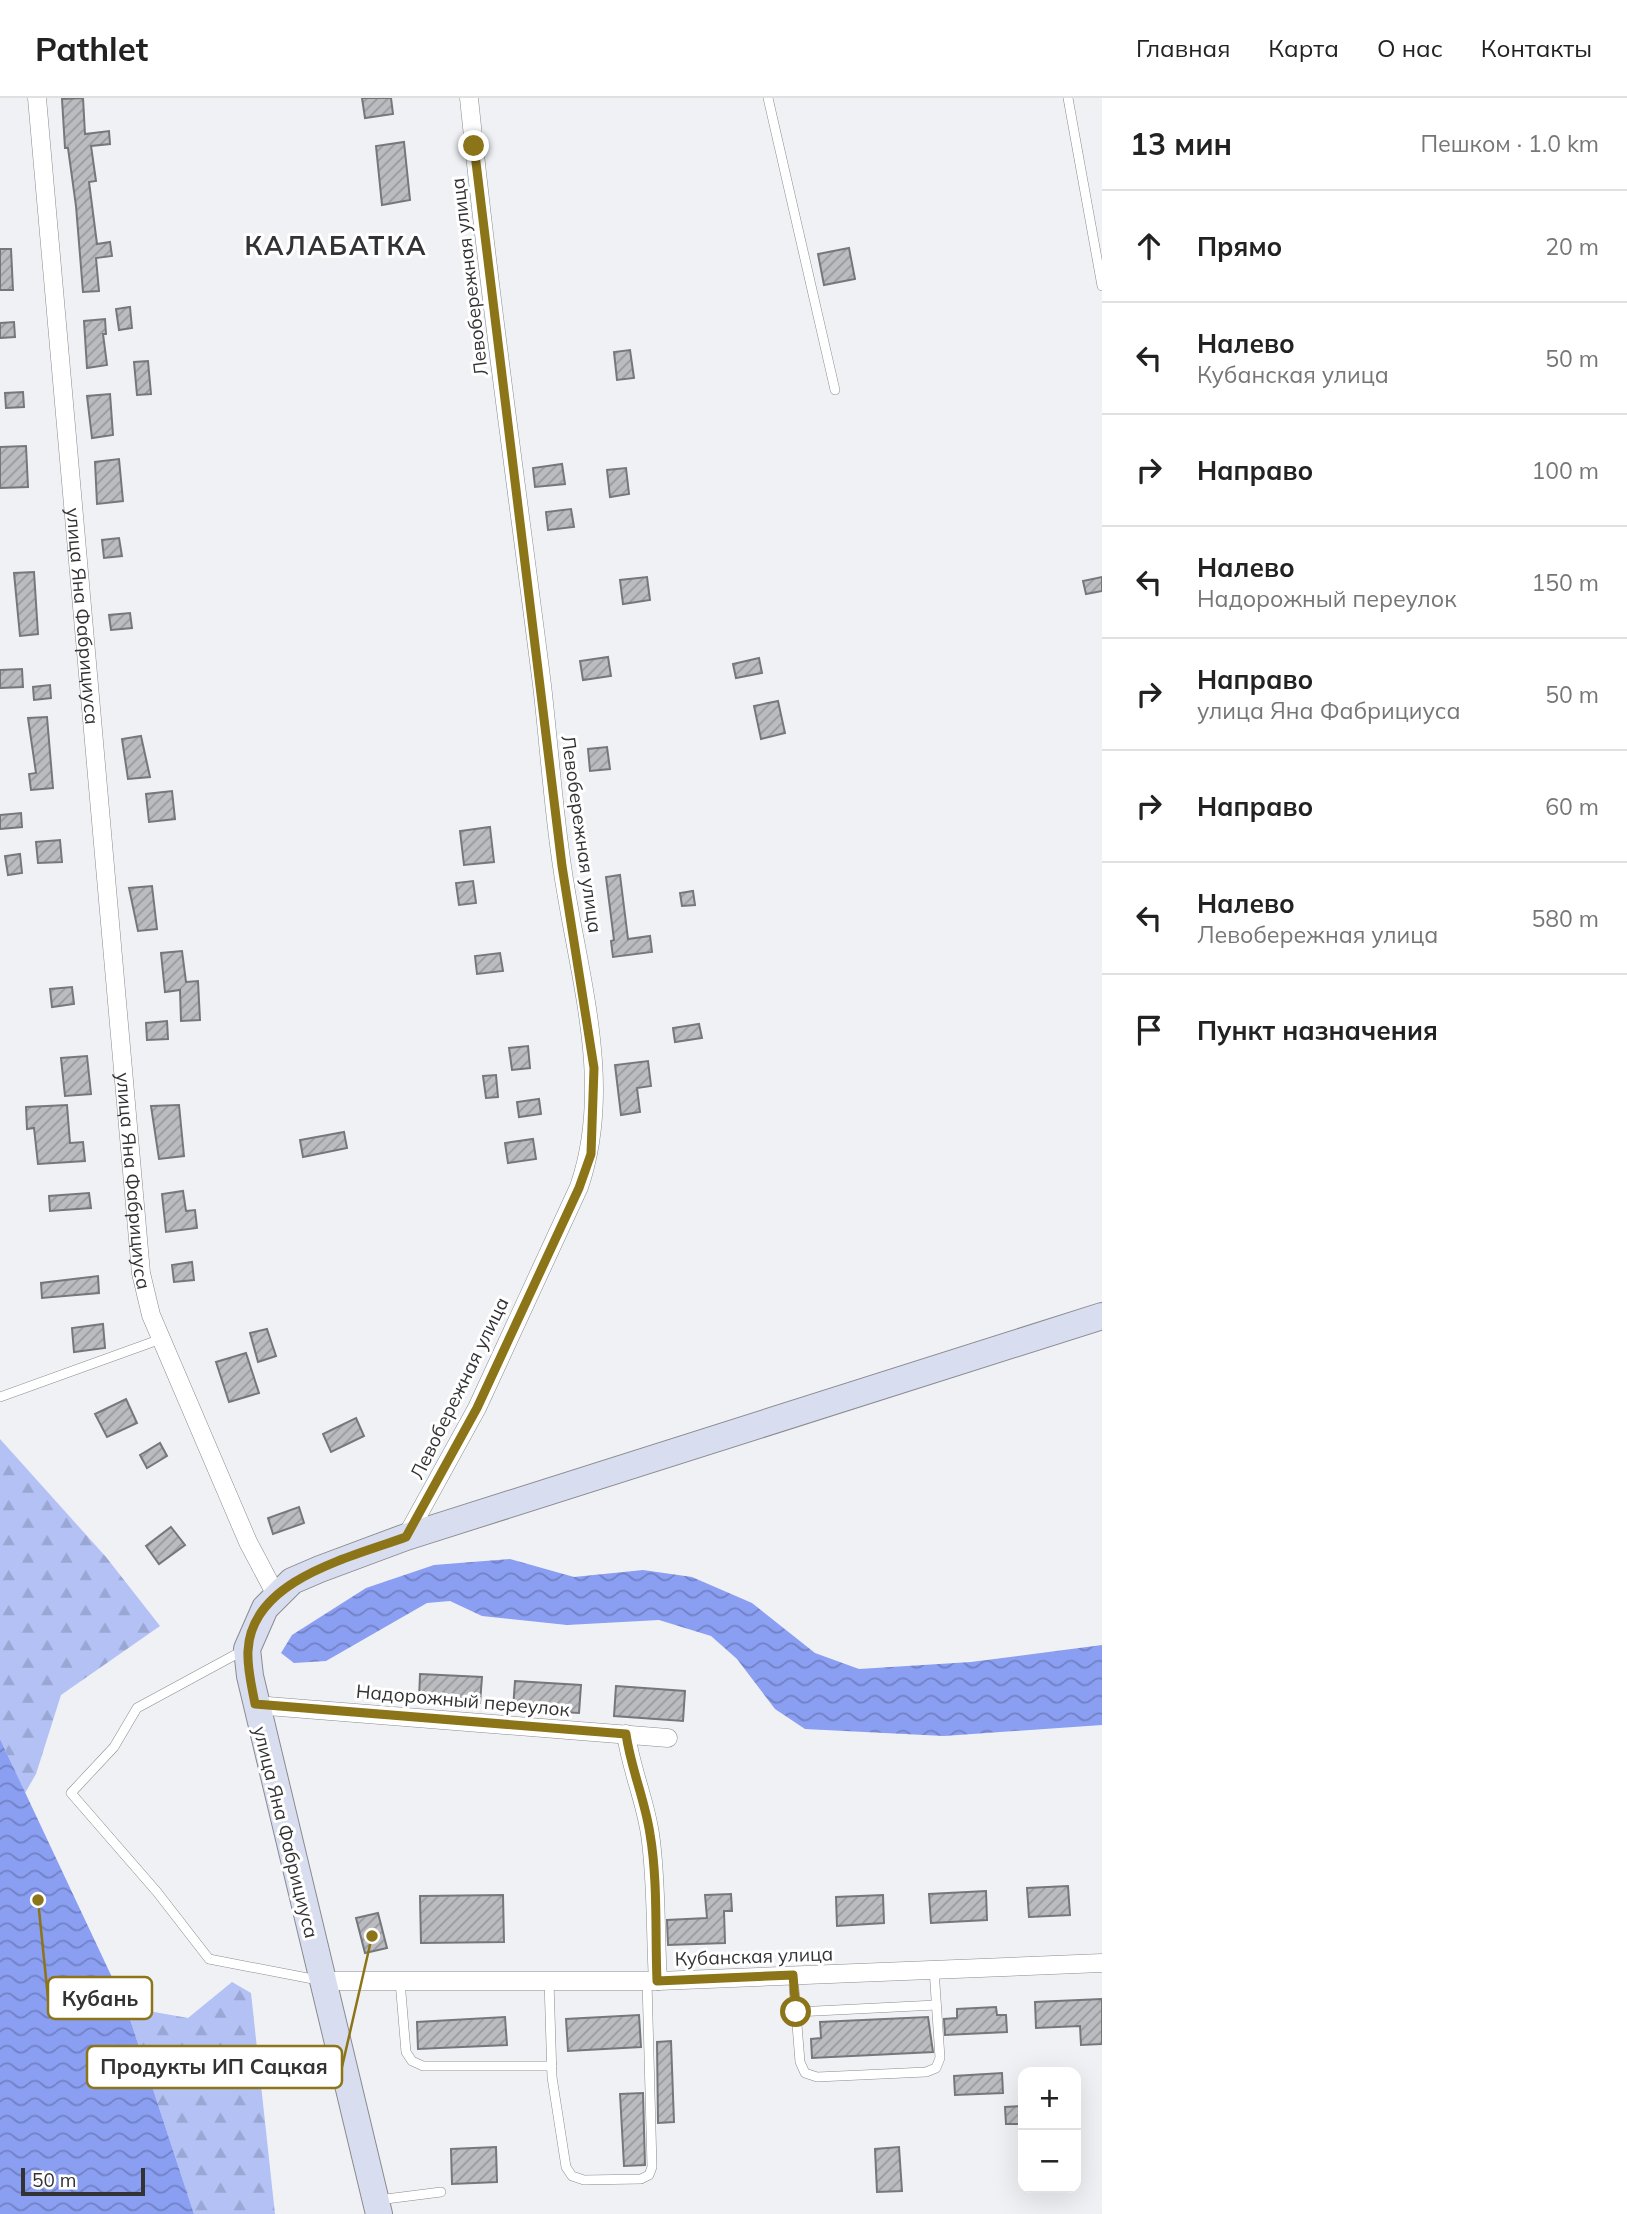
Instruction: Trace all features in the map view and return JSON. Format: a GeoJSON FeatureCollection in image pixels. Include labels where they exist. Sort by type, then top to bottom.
{"type":"FeatureCollection","features":[{"type":"Feature","properties":{"kind":"street","name":"улица Яна Фабрициуса"},"geometry":{"type":"LineString","coordinates":[[37,98],[132,1196],[141,1272],[151,1315],[161,1339],[248,1542],[276,1595]]}},
{"type":"Feature","properties":{"kind":"street","name":"Левобережная улица"},"geometry":{"type":"LineString","coordinates":[[406,1537],[477,1408],[579,1188],[591,1154],[594,1110],[589,1027],[562,866],[469,98]]}},
{"type":"Feature","properties":{"kind":"street"},"geometry":{"type":"LineString","coordinates":[[247,1649],[254,1627],[276,1595],[292,1581],[320,1569],[406,1537],[1102,1316]]}},
{"type":"Feature","properties":{"kind":"street","name":"улица Яна Фабрициуса"},"geometry":{"type":"LineString","coordinates":[[247,1649],[255,1704],[378,2207]]}},
{"type":"Feature","properties":{"kind":"street","name":"Надорожный переулок"},"geometry":{"type":"LineString","coordinates":[[255,1704],[668,1738]]}},
{"type":"Feature","properties":{"kind":"street"},"geometry":{"type":"LineString","coordinates":[[626,1734],[631,1766],[643,1795],[651,1837],[652,1981]]}},
{"type":"Feature","properties":{"kind":"street","name":"Кубанская улица"},"geometry":{"type":"LineString","coordinates":[[323,1982],[652,1981],[1102,1962]]}},
{"type":"Feature","properties":{"kind":"lane"},"geometry":{"type":"LineString","coordinates":[[768,98],[835,390]]}},
{"type":"Feature","properties":{"kind":"lane"},"geometry":{"type":"LineString","coordinates":[[1068,98],[1102,286]]}},
{"type":"Feature","properties":{"kind":"lane"},"geometry":{"type":"LineString","coordinates":[[0,1397],[161,1339]]}},
{"type":"Feature","properties":{"kind":"lane"},"geometry":{"type":"LineString","coordinates":[[247,1649],[137,1708],[114,1747],[71,1793],[157,1892],[209,1959],[323,1982]]}},
{"type":"Feature","properties":{"kind":"lane"},"geometry":{"type":"LineString","coordinates":[[793,1975],[800,2063],[805,2073],[817,2077],[926,2072],[936,2068],[940,2058],[934,1969]]}},
{"type":"Feature","properties":{"kind":"lane"},"geometry":{"type":"LineString","coordinates":[[400,1981],[406,2052],[412,2062],[423,2066],[552,2066]]}},
{"type":"Feature","properties":{"kind":"lane"},"geometry":{"type":"LineString","coordinates":[[549,1981],[552,2066],[566,2166],[572,2176],[584,2180],[640,2179],[649,2175],[652,2166],[652,1981]]}},
{"type":"Feature","properties":{"kind":"lane"},"geometry":{"type":"LineString","coordinates":[[796,2012],[936,2005]]}},
{"type":"Feature","properties":{"kind":"lane"},"geometry":{"type":"LineString","coordinates":[[378,2207],[441,2192]]}},
{"type":"Feature","properties":{"kind":"green space"},"geometry":{"type":"Polygon","coordinates":[[[0,1439],[106,1557],[160,1626],[61,1695],[36,1774],[25,1793],[0,1739],[0,1439]]]}},
{"type":"Feature","properties":{"kind":"green space"},"geometry":{"type":"Polygon","coordinates":[[[232,1982],[251,1993],[275,2214],[194,2214],[126,2007],[188,2018],[232,1982]]]}},
{"type":"Feature","properties":{"kind":"water"},"geometry":{"type":"Polygon","coordinates":[[[510,1559],[574,1577],[643,1570],[692,1577],[752,1603],[815,1653],[859,1669],[971,1662],[1102,1645],[1102,1725],[944,1736],[805,1729],[775,1709],[737,1659],[711,1636],[659,1620],[567,1625],[482,1616],[450,1601],[427,1603],[326,1661],[294,1663],[281,1653],[292,1635],[366,1588],[434,1565],[510,1559]]]}},
{"type":"Feature","properties":{"kind":"water"},"geometry":{"type":"Polygon","coordinates":[[[0,1739],[126,2007],[194,2214],[0,2214],[0,1739]]]}},
{"type":"Feature","properties":{"kind":"building"},"geometry":{"type":"Polygon","coordinates":[[[83,98],[85,134],[109,131],[110,144],[91,146],[96,181],[89,182],[97,244],[110,242],[112,256],[96,258],[99,291],[83,292],[76,206],[68,148],[65,148],[62,99],[83,98]]]}},
{"type":"Feature","properties":{"kind":"building"},"geometry":{"type":"Polygon","coordinates":[[[362,98],[391,98],[393,114],[365,118],[362,98]]]}},
{"type":"Feature","properties":{"kind":"building"},"geometry":{"type":"Polygon","coordinates":[[[404,142],[410,200],[382,205],[376,146],[404,142]]]}},
{"type":"Feature","properties":{"kind":"building"},"geometry":{"type":"Polygon","coordinates":[[[849,248],[855,279],[824,285],[818,254],[849,248]]]}},
{"type":"Feature","properties":{"kind":"building"},"geometry":{"type":"Polygon","coordinates":[[[0,249],[11,249],[13,290],[0,290],[0,249]]]}},
{"type":"Feature","properties":{"kind":"building"},"geometry":{"type":"Polygon","coordinates":[[[130,307],[132,328],[119,330],[116,309],[130,307]]]}},
{"type":"Feature","properties":{"kind":"building"},"geometry":{"type":"Polygon","coordinates":[[[105,319],[106,334],[103,334],[107,365],[87,368],[84,321],[105,319]]]}},
{"type":"Feature","properties":{"kind":"building"},"geometry":{"type":"Polygon","coordinates":[[[14,322],[15,337],[0,338],[0,323],[14,322]]]}},
{"type":"Feature","properties":{"kind":"building"},"geometry":{"type":"Polygon","coordinates":[[[630,350],[634,378],[617,380],[614,352],[630,350]]]}},
{"type":"Feature","properties":{"kind":"building"},"geometry":{"type":"Polygon","coordinates":[[[148,361],[151,394],[137,395],[134,362],[148,361]]]}},
{"type":"Feature","properties":{"kind":"building"},"geometry":{"type":"Polygon","coordinates":[[[23,392],[24,407],[6,408],[5,393],[23,392]]]}},
{"type":"Feature","properties":{"kind":"building"},"geometry":{"type":"Polygon","coordinates":[[[110,394],[113,435],[92,438],[87,396],[110,394]]]}},
{"type":"Feature","properties":{"kind":"building"},"geometry":{"type":"Polygon","coordinates":[[[26,446],[28,487],[0,488],[0,447],[26,446]]]}},
{"type":"Feature","properties":{"kind":"building"},"geometry":{"type":"Polygon","coordinates":[[[119,459],[123,501],[97,504],[95,462],[119,459]]]}},
{"type":"Feature","properties":{"kind":"building"},"geometry":{"type":"Polygon","coordinates":[[[562,464],[565,484],[535,487],[533,468],[562,464]]]}},
{"type":"Feature","properties":{"kind":"building"},"geometry":{"type":"Polygon","coordinates":[[[626,468],[629,494],[610,497],[607,470],[626,468]]]}},
{"type":"Feature","properties":{"kind":"building"},"geometry":{"type":"Polygon","coordinates":[[[571,509],[574,527],[548,530],[546,512],[571,509]]]}},
{"type":"Feature","properties":{"kind":"building"},"geometry":{"type":"Polygon","coordinates":[[[119,538],[122,556],[104,558],[102,540],[119,538]]]}},
{"type":"Feature","properties":{"kind":"building"},"geometry":{"type":"Polygon","coordinates":[[[34,572],[38,634],[20,636],[14,573],[34,572]]]}},
{"type":"Feature","properties":{"kind":"building"},"geometry":{"type":"Polygon","coordinates":[[[647,577],[650,600],[623,604],[620,580],[647,577]]]}},
{"type":"Feature","properties":{"kind":"building"},"geometry":{"type":"Polygon","coordinates":[[[1102,577],[1102,591],[1086,594],[1083,581],[1102,577]]]}},
{"type":"Feature","properties":{"kind":"building"},"geometry":{"type":"Polygon","coordinates":[[[130,613],[132,628],[111,630],[109,615],[130,613]]]}},
{"type":"Feature","properties":{"kind":"building"},"geometry":{"type":"Polygon","coordinates":[[[608,657],[611,676],[583,680],[580,661],[608,657]]]}},
{"type":"Feature","properties":{"kind":"building"},"geometry":{"type":"Polygon","coordinates":[[[759,658],[762,673],[736,678],[733,664],[759,658]]]}},
{"type":"Feature","properties":{"kind":"building"},"geometry":{"type":"Polygon","coordinates":[[[22,669],[23,687],[0,688],[0,670],[22,669]]]}},
{"type":"Feature","properties":{"kind":"building"},"geometry":{"type":"Polygon","coordinates":[[[50,685],[51,698],[34,700],[33,687],[50,685]]]}},
{"type":"Feature","properties":{"kind":"building"},"geometry":{"type":"Polygon","coordinates":[[[778,701],[785,733],[761,739],[754,706],[778,701]]]}},
{"type":"Feature","properties":{"kind":"building"},"geometry":{"type":"Polygon","coordinates":[[[47,717],[53,788],[31,790],[29,774],[36,773],[28,718],[47,717]]]}},
{"type":"Feature","properties":{"kind":"building"},"geometry":{"type":"Polygon","coordinates":[[[141,736],[150,777],[128,779],[122,739],[141,736]]]}},
{"type":"Feature","properties":{"kind":"building"},"geometry":{"type":"Polygon","coordinates":[[[607,747],[610,769],[590,771],[588,749],[607,747]]]}},
{"type":"Feature","properties":{"kind":"building"},"geometry":{"type":"Polygon","coordinates":[[[172,791],[175,819],[149,822],[146,794],[172,791]]]}},
{"type":"Feature","properties":{"kind":"building"},"geometry":{"type":"Polygon","coordinates":[[[21,813],[22,827],[0,829],[0,815],[21,813]]]}},
{"type":"Feature","properties":{"kind":"building"},"geometry":{"type":"Polygon","coordinates":[[[490,827],[494,862],[464,865],[460,831],[490,827]]]}},
{"type":"Feature","properties":{"kind":"building"},"geometry":{"type":"Polygon","coordinates":[[[60,840],[62,862],[38,863],[36,842],[60,840]]]}},
{"type":"Feature","properties":{"kind":"building"},"geometry":{"type":"Polygon","coordinates":[[[20,854],[22,873],[8,875],[5,856],[20,854]]]}},
{"type":"Feature","properties":{"kind":"building"},"geometry":{"type":"Polygon","coordinates":[[[620,875],[628,939],[650,936],[652,952],[613,957],[611,941],[614,940],[606,877],[620,875]]]}},
{"type":"Feature","properties":{"kind":"building"},"geometry":{"type":"Polygon","coordinates":[[[473,881],[476,903],[459,905],[456,883],[473,881]]]}},
{"type":"Feature","properties":{"kind":"building"},"geometry":{"type":"Polygon","coordinates":[[[152,886],[157,929],[138,931],[129,888],[152,886]]]}},
{"type":"Feature","properties":{"kind":"building"},"geometry":{"type":"Polygon","coordinates":[[[693,891],[695,905],[682,906],[680,893],[693,891]]]}},
{"type":"Feature","properties":{"kind":"building"},"geometry":{"type":"Polygon","coordinates":[[[182,951],[186,982],[198,981],[200,1020],[181,1021],[180,990],[165,992],[161,953],[182,951]]]}},
{"type":"Feature","properties":{"kind":"building"},"geometry":{"type":"Polygon","coordinates":[[[500,953],[503,971],[477,974],[475,956],[500,953]]]}},
{"type":"Feature","properties":{"kind":"building"},"geometry":{"type":"Polygon","coordinates":[[[72,987],[74,1004],[52,1007],[50,989],[72,987]]]}},
{"type":"Feature","properties":{"kind":"building"},"geometry":{"type":"Polygon","coordinates":[[[167,1021],[168,1039],[147,1040],[146,1023],[167,1021]]]}},
{"type":"Feature","properties":{"kind":"building"},"geometry":{"type":"Polygon","coordinates":[[[699,1024],[702,1038],[675,1042],[673,1028],[699,1024]]]}},
{"type":"Feature","properties":{"kind":"building"},"geometry":{"type":"Polygon","coordinates":[[[528,1046],[530,1068],[512,1070],[509,1048],[528,1046]]]}},
{"type":"Feature","properties":{"kind":"building"},"geometry":{"type":"Polygon","coordinates":[[[87,1056],[91,1094],[65,1096],[61,1058],[87,1056]]]}},
{"type":"Feature","properties":{"kind":"building"},"geometry":{"type":"Polygon","coordinates":[[[648,1061],[651,1086],[637,1088],[640,1112],[621,1115],[615,1065],[648,1061]]]}},
{"type":"Feature","properties":{"kind":"building"},"geometry":{"type":"Polygon","coordinates":[[[496,1075],[498,1097],[486,1098],[483,1076],[496,1075]]]}},
{"type":"Feature","properties":{"kind":"building"},"geometry":{"type":"Polygon","coordinates":[[[539,1099],[541,1114],[519,1117],[517,1102],[539,1099]]]}},
{"type":"Feature","properties":{"kind":"building"},"geometry":{"type":"Polygon","coordinates":[[[67,1105],[70,1143],[83,1142],[85,1161],[38,1164],[34,1128],[27,1129],[26,1107],[67,1105]]]}},
{"type":"Feature","properties":{"kind":"building"},"geometry":{"type":"Polygon","coordinates":[[[179,1105],[184,1156],[159,1159],[151,1106],[179,1105]]]}},
{"type":"Feature","properties":{"kind":"building"},"geometry":{"type":"Polygon","coordinates":[[[344,1132],[347,1148],[303,1157],[300,1140],[344,1132]]]}},
{"type":"Feature","properties":{"kind":"building"},"geometry":{"type":"Polygon","coordinates":[[[533,1139],[536,1159],[508,1163],[505,1143],[533,1139]]]}},
{"type":"Feature","properties":{"kind":"building"},"geometry":{"type":"Polygon","coordinates":[[[183,1191],[186,1211],[195,1210],[197,1228],[166,1232],[162,1194],[183,1191]]]}},
{"type":"Feature","properties":{"kind":"building"},"geometry":{"type":"Polygon","coordinates":[[[89,1193],[91,1208],[50,1211],[49,1196],[89,1193]]]}},
{"type":"Feature","properties":{"kind":"building"},"geometry":{"type":"Polygon","coordinates":[[[192,1262],[194,1280],[174,1282],[172,1265],[192,1262]]]}},
{"type":"Feature","properties":{"kind":"building"},"geometry":{"type":"Polygon","coordinates":[[[98,1276],[99,1293],[42,1298],[41,1283],[98,1276]]]}},
{"type":"Feature","properties":{"kind":"building"},"geometry":{"type":"Polygon","coordinates":[[[103,1324],[105,1348],[74,1352],[72,1328],[103,1324]]]}},
{"type":"Feature","properties":{"kind":"building"},"geometry":{"type":"Polygon","coordinates":[[[267,1329],[276,1356],[258,1362],[250,1333],[267,1329]]]}},
{"type":"Feature","properties":{"kind":"building"},"geometry":{"type":"Polygon","coordinates":[[[246,1353],[259,1393],[229,1402],[216,1362],[246,1353]]]}},
{"type":"Feature","properties":{"kind":"building"},"geometry":{"type":"Polygon","coordinates":[[[126,1399],[137,1423],[107,1437],[95,1414],[126,1399]]]}},
{"type":"Feature","properties":{"kind":"building"},"geometry":{"type":"Polygon","coordinates":[[[356,1418],[364,1436],[331,1452],[323,1434],[356,1418]]]}},
{"type":"Feature","properties":{"kind":"building"},"geometry":{"type":"Polygon","coordinates":[[[160,1443],[167,1456],[147,1468],[140,1455],[160,1443]]]}},
{"type":"Feature","properties":{"kind":"building"},"geometry":{"type":"Polygon","coordinates":[[[299,1507],[304,1523],[273,1534],[268,1518],[299,1507]]]}},
{"type":"Feature","properties":{"kind":"building"},"geometry":{"type":"Polygon","coordinates":[[[171,1527],[185,1545],[159,1564],[146,1546],[171,1527]]]}},
{"type":"Feature","properties":{"kind":"building"},"geometry":{"type":"Polygon","coordinates":[[[420,1674],[482,1677],[480,1703],[419,1700],[420,1674]]]}},
{"type":"Feature","properties":{"kind":"building"},"geometry":{"type":"Polygon","coordinates":[[[515,1681],[581,1685],[579,1713],[513,1709],[515,1681]]]}},
{"type":"Feature","properties":{"kind":"building"},"geometry":{"type":"Polygon","coordinates":[[[616,1686],[685,1691],[683,1721],[614,1716],[616,1686]]]}},
{"type":"Feature","properties":{"kind":"building"},"geometry":{"type":"Polygon","coordinates":[[[1068,1886],[1070,1915],[1029,1917],[1027,1888],[1068,1886]]]}},
{"type":"Feature","properties":{"kind":"building"},"geometry":{"type":"Polygon","coordinates":[[[986,1891],[987,1920],[931,1923],[929,1894],[986,1891]]]}},
{"type":"Feature","properties":{"kind":"building"},"geometry":{"type":"Polygon","coordinates":[[[731,1894],[732,1911],[724,1911],[725,1943],[668,1945],[667,1920],[707,1918],[705,1895],[731,1894]]]}},
{"type":"Feature","properties":{"kind":"building"},"geometry":{"type":"Polygon","coordinates":[[[503,1895],[504,1942],[421,1943],[420,1896],[503,1895]]]}},
{"type":"Feature","properties":{"kind":"building"},"geometry":{"type":"Polygon","coordinates":[[[883,1895],[884,1923],[837,1926],[836,1897],[883,1895]]]}},
{"type":"Feature","properties":{"kind":"building"},"geometry":{"type":"Polygon","coordinates":[[[378,1913],[387,1948],[365,1953],[356,1918],[378,1913]]]}},
{"type":"Feature","properties":{"kind":"building"},"geometry":{"type":"Polygon","coordinates":[[[1102,1999],[1102,2044],[1081,2045],[1080,2026],[1036,2028],[1035,2002],[1102,1999]]]}},
{"type":"Feature","properties":{"kind":"building"},"geometry":{"type":"Polygon","coordinates":[[[996,2007],[997,2015],[1006,2015],[1007,2032],[945,2035],[944,2019],[957,2018],[957,2009],[996,2007]]]}},
{"type":"Feature","properties":{"kind":"building"},"geometry":{"type":"Polygon","coordinates":[[[639,2015],[641,2047],[568,2051],[566,2019],[639,2015]]]}},
{"type":"Feature","properties":{"kind":"building"},"geometry":{"type":"Polygon","coordinates":[[[505,2017],[507,2045],[418,2049],[417,2022],[505,2017]]]}},
{"type":"Feature","properties":{"kind":"building"},"geometry":{"type":"Polygon","coordinates":[[[928,2017],[933,2052],[812,2058],[811,2039],[821,2038],[820,2022],[928,2017]]]}},
{"type":"Feature","properties":{"kind":"building"},"geometry":{"type":"Polygon","coordinates":[[[671,2041],[674,2122],[658,2123],[657,2042],[671,2041]]]}},
{"type":"Feature","properties":{"kind":"building"},"geometry":{"type":"Polygon","coordinates":[[[1002,2073],[1003,2093],[955,2095],[954,2076],[1002,2073]]]}},
{"type":"Feature","properties":{"kind":"building"},"geometry":{"type":"Polygon","coordinates":[[[643,2093],[645,2165],[624,2166],[620,2094],[643,2093]]]}},
{"type":"Feature","properties":{"kind":"building"},"geometry":{"type":"Polygon","coordinates":[[[1018,2106],[1018,2124],[1006,2124],[1005,2107],[1018,2106]]]}},
{"type":"Feature","properties":{"kind":"building"},"geometry":{"type":"Polygon","coordinates":[[[496,2147],[497,2182],[452,2184],[451,2149],[496,2147]]]}},
{"type":"Feature","properties":{"kind":"building"},"geometry":{"type":"Polygon","coordinates":[[[899,2147],[902,2191],[877,2192],[875,2149],[899,2147]]]}},
{"type":"Feature","properties":{"kind":"place","name":"Кубань"},"geometry":{"type":"Point","coordinates":[38,1900]}},
{"type":"Feature","properties":{"kind":"place","name":"Продукты ИП Сацкая"},"geometry":{"type":"Point","coordinates":[372,1936]}},
{"type":"Feature","properties":{"kind":"district","name":"КАЛАБАТКА"},"geometry":{"type":"Point","coordinates":[336,245]}},
{"type":"Feature","properties":{"kind":"route"},"geometry":{"type":"LineString","coordinates":[[474,146],[562,866],[594,1068],[591,1154],[579,1188],[477,1408],[406,1537],[292,1581],[276,1595],[254,1627],[247,1649],[250,1676],[255,1704],[626,1734],[631,1766],[643,1795],[651,1837],[657,1981],[793,1975],[796,2012]]}}]}
